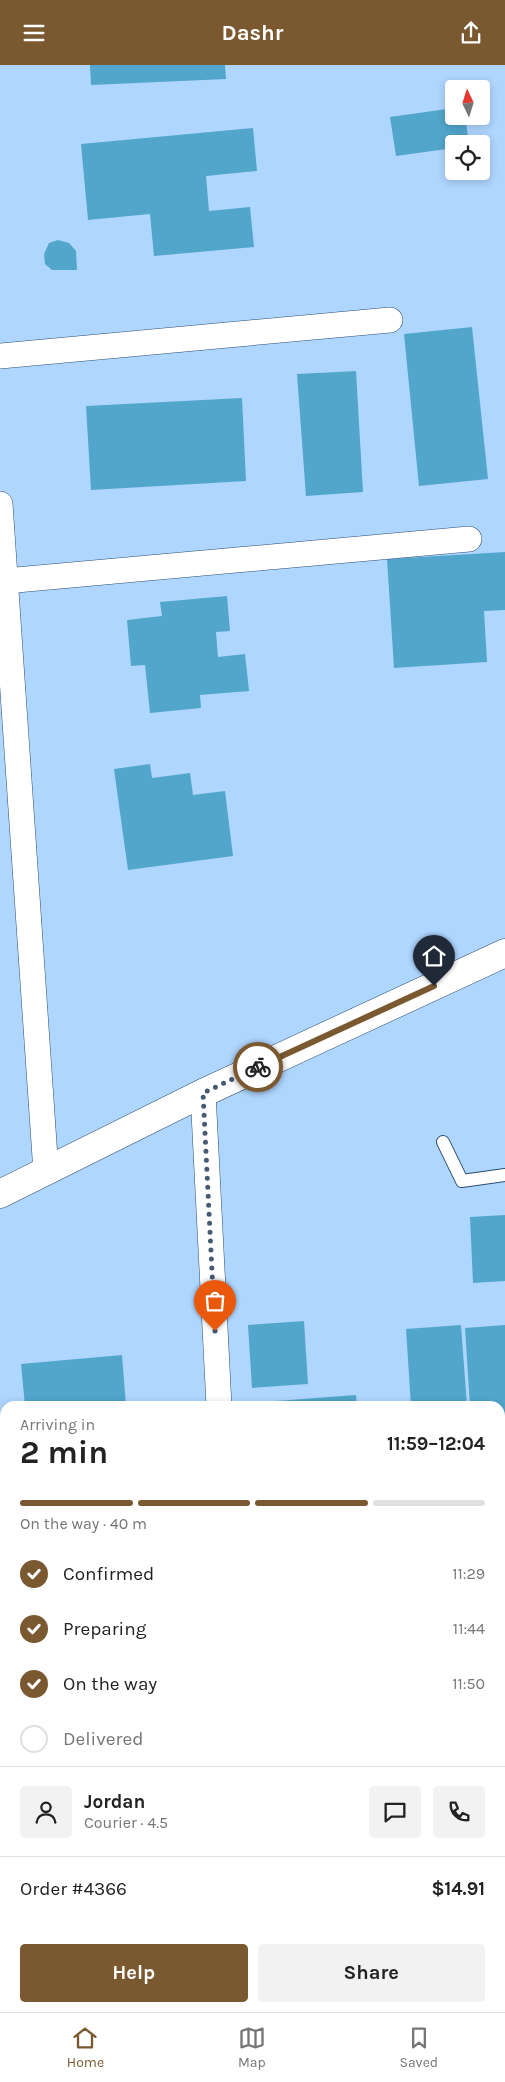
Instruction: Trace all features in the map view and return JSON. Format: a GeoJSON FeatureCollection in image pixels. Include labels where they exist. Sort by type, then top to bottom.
{"type":"FeatureCollection","features":[{"type":"Feature","properties":{"kind":"street"},"geometry":{"type":"LineString","coordinates":[[0,356],[390,320]]}},
{"type":"Feature","properties":{"kind":"street"},"geometry":{"type":"LineString","coordinates":[[0,504],[46,1172]]}},
{"type":"Feature","properties":{"kind":"street"},"geometry":{"type":"LineString","coordinates":[[5,581],[469,539]]}},
{"type":"Feature","properties":{"kind":"street"},"geometry":{"type":"LineString","coordinates":[[0,1195],[203,1093],[505,953]]}},
{"type":"Feature","properties":{"kind":"street"},"geometry":{"type":"LineString","coordinates":[[203,1093],[219,1401]]}},
{"type":"Feature","properties":{"kind":"lane"},"geometry":{"type":"LineString","coordinates":[[442,1142],[462,1181],[505,1175]]}},
{"type":"Feature","properties":{"kind":"building"},"geometry":{"type":"Polygon","coordinates":[[[90,65],[225,65],[226,79],[91,85],[90,65]]]}},
{"type":"Feature","properties":{"kind":"building"},"geometry":{"type":"Polygon","coordinates":[[[445,109],[445,125],[466,125],[468,135],[445,135],[445,149],[396,156],[390,117],[445,109]]]}},
{"type":"Feature","properties":{"kind":"building"},"geometry":{"type":"Polygon","coordinates":[[[253,128],[257,171],[206,176],[209,211],[250,207],[254,247],[154,256],[150,214],[88,220],[81,144],[253,128]]]}},
{"type":"Feature","properties":{"kind":"building"},"geometry":{"type":"Polygon","coordinates":[[[58,240],[69,243],[76,251],[77,270],[52,270],[45,264],[44,254],[49,243],[58,240]]]}},
{"type":"Feature","properties":{"kind":"building"},"geometry":{"type":"Polygon","coordinates":[[[472,327],[488,479],[419,486],[404,334],[472,327]]]}},
{"type":"Feature","properties":{"kind":"building"},"geometry":{"type":"Polygon","coordinates":[[[356,371],[363,492],[306,496],[297,374],[356,371]]]}},
{"type":"Feature","properties":{"kind":"building"},"geometry":{"type":"Polygon","coordinates":[[[242,398],[246,481],[91,490],[86,406],[242,398]]]}},
{"type":"Feature","properties":{"kind":"building"},"geometry":{"type":"Polygon","coordinates":[[[505,552],[505,610],[484,611],[487,662],[394,668],[387,559],[505,552]]]}},
{"type":"Feature","properties":{"kind":"building"},"geometry":{"type":"Polygon","coordinates":[[[227,596],[230,631],[216,632],[218,657],[245,654],[249,691],[200,695],[201,708],[150,713],[145,665],[131,666],[127,620],[162,616],[160,602],[227,596]]]}},
{"type":"Feature","properties":{"kind":"building"},"geometry":{"type":"Polygon","coordinates":[[[150,764],[152,778],[190,773],[193,795],[225,791],[233,856],[128,870],[114,769],[150,764]]]}},
{"type":"Feature","properties":{"kind":"building"},"geometry":{"type":"Polygon","coordinates":[[[505,1215],[505,1281],[473,1283],[470,1217],[505,1215]]]}},
{"type":"Feature","properties":{"kind":"building"},"geometry":{"type":"Polygon","coordinates":[[[304,1321],[308,1384],[252,1388],[248,1325],[304,1321]]]}},
{"type":"Feature","properties":{"kind":"building"},"geometry":{"type":"Polygon","coordinates":[[[461,1325],[467,1401],[411,1401],[406,1329],[461,1325]]]}},
{"type":"Feature","properties":{"kind":"building"},"geometry":{"type":"Polygon","coordinates":[[[505,1325],[505,1401],[470,1401],[465,1328],[505,1325]]]}},
{"type":"Feature","properties":{"kind":"building"},"geometry":{"type":"Polygon","coordinates":[[[122,1355],[126,1401],[25,1401],[21,1364],[122,1355]]]}},
{"type":"Feature","properties":{"kind":"building"},"geometry":{"type":"Polygon","coordinates":[[[356,1395],[357,1401],[276,1401],[356,1395]]]}},
{"type":"Feature","properties":{"kind":"way so far"},"geometry":{"type":"LineString","coordinates":[[215,1331],[203,1093],[258,1067]]}},
{"type":"Feature","properties":{"kind":"route"},"geometry":{"type":"LineString","coordinates":[[258,1067],[434,986]]}}]}
